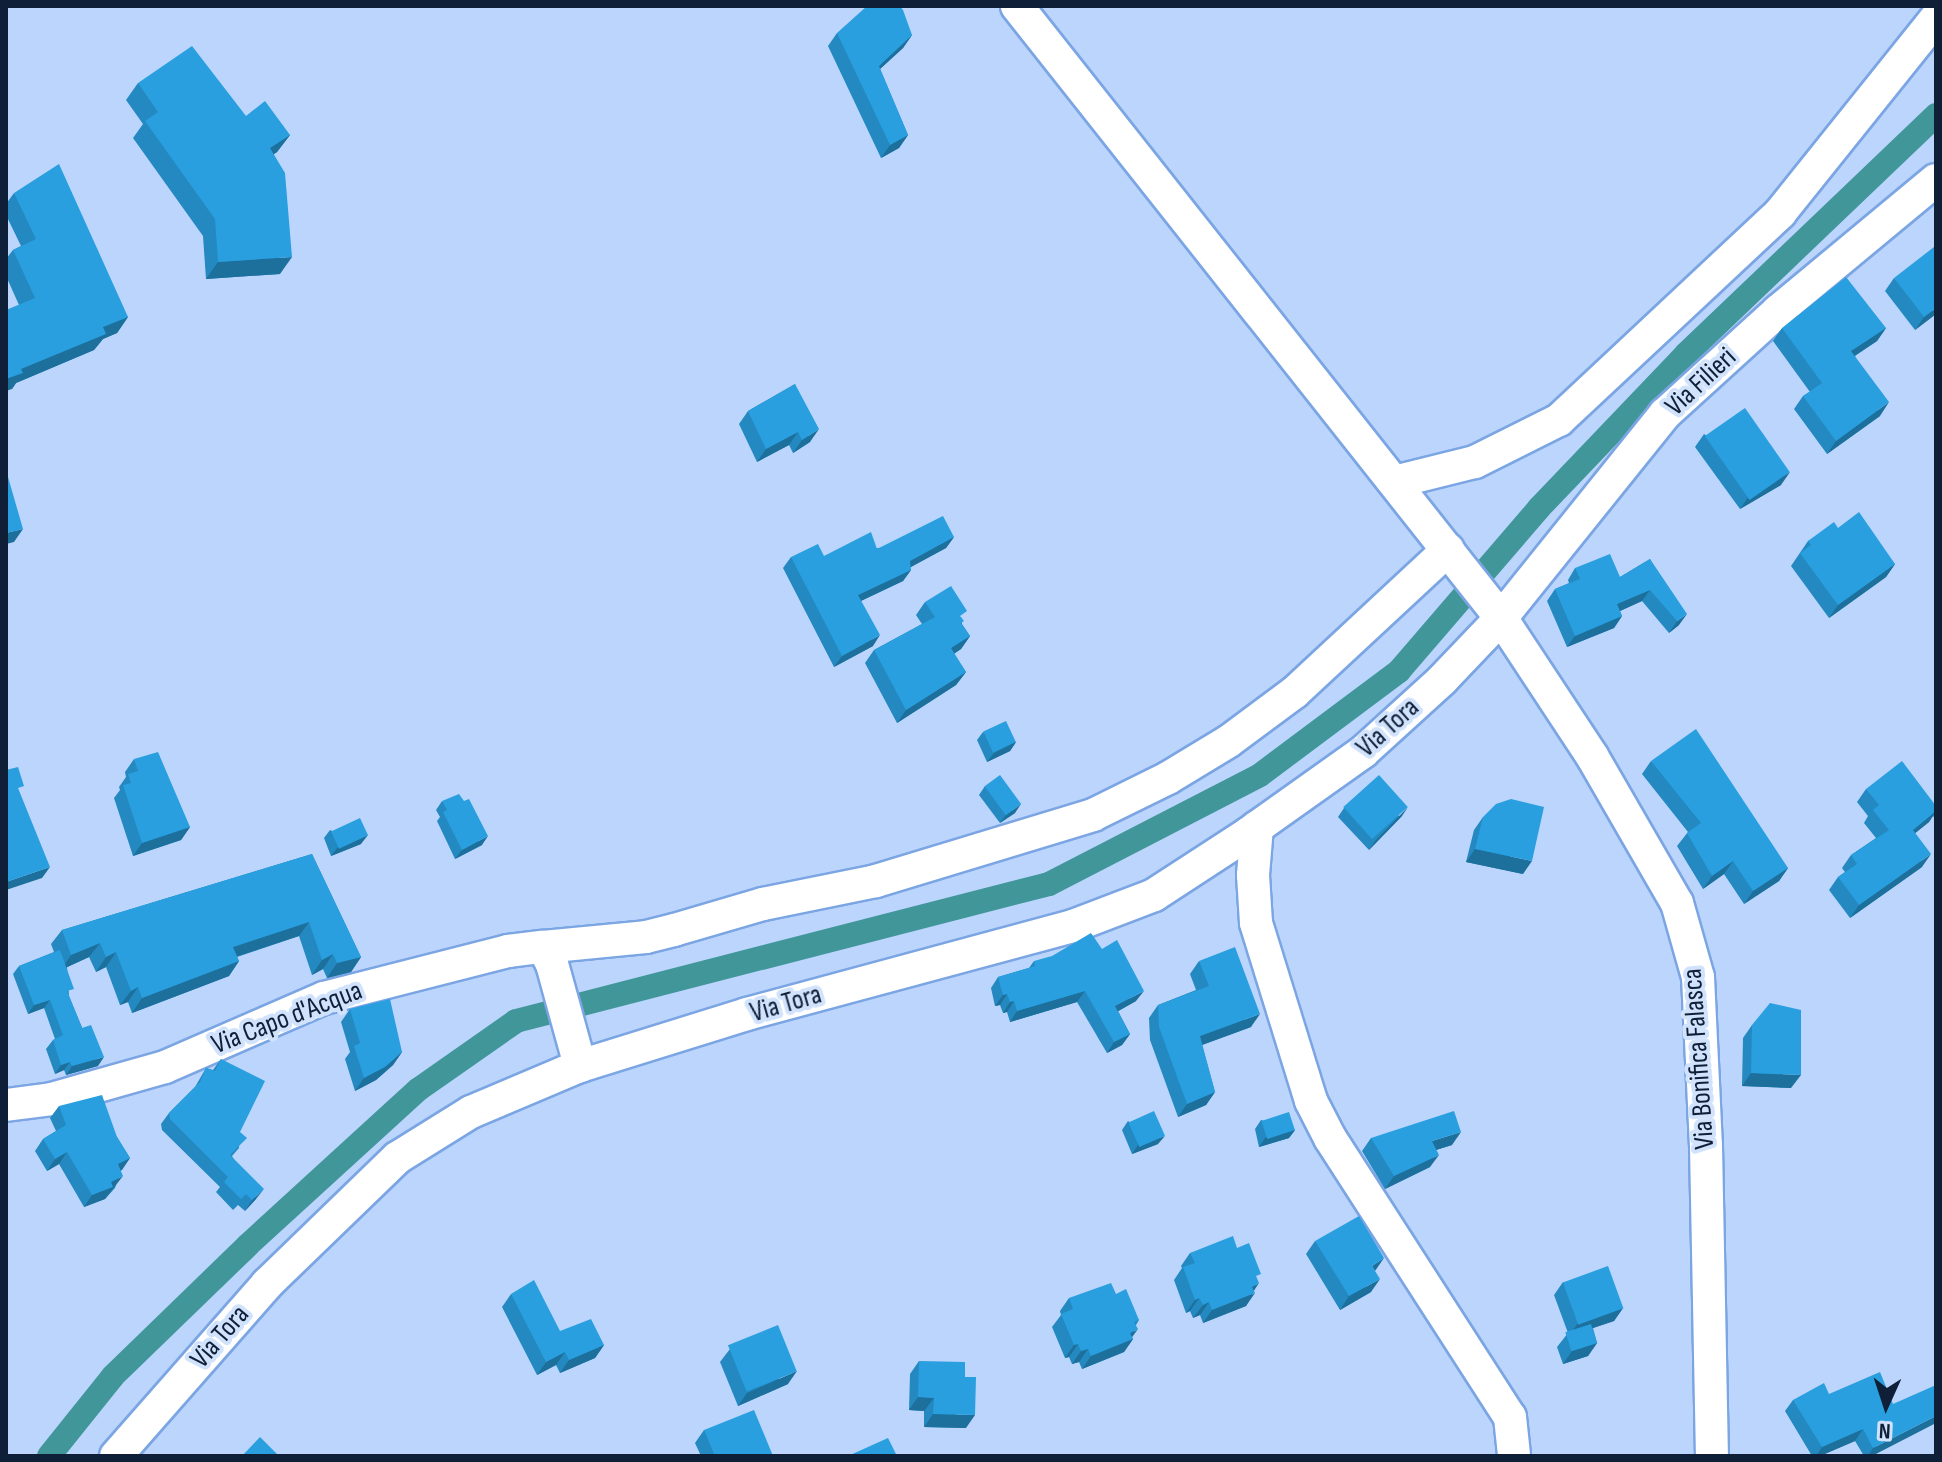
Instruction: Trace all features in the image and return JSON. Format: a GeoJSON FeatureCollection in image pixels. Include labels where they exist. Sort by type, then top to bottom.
{"type":"FeatureCollection","features":[{"type":"Feature","properties":{"kind":"street","name":"Via Bonifica Falasca"},"geometry":{"type":"LineString","coordinates":[[1017,6],[1494,610],[1592,756],[1677,903],[1698,977],[1706,1146],[1712,1456]]}},
{"type":"Feature","properties":{"kind":"street"},"geometry":{"type":"LineString","coordinates":[[1394,482],[1475,462],[1559,420],[1780,213],[1936,18]]}},
{"type":"Feature","properties":{"kind":"street","name":"Via Filieri"},"geometry":{"type":"LineString","coordinates":[[1494,610],[1665,414],[1778,311],[1936,180]]}},
{"type":"Feature","properties":{"kind":"street","name":"Via Capo d'Acqua"},"geometry":{"type":"LineString","coordinates":[[8,1096],[52,1099],[165,1067],[324,998],[508,951],[548,956],[646,937],[763,904],[876,881],[1104,810],[1168,778],[1229,741],[1295,692],[1452,556]]}},
{"type":"Feature","properties":{"kind":"street","name":"Via Tora"},"geometry":{"type":"LineString","coordinates":[[116,1456],[267,1284],[397,1158],[471,1112],[579,1060],[1073,926],[1154,895],[1363,752],[1442,680],[1494,610]]}},
{"type":"Feature","properties":{"kind":"street"},"geometry":{"type":"LineString","coordinates":[[1257,827],[1253,875],[1256,923],[1311,1101],[1330,1138],[1510,1417],[1514,1456]]}},
{"type":"Feature","properties":{"kind":"street"},"geometry":{"type":"LineString","coordinates":[[548,956],[579,1060]]}},
{"type":"Feature","properties":{"kind":"building"},"geometry":{"type":"Polygon","coordinates":[[[867,6],[900,6],[912,35],[879,66],[908,135],[890,145],[837,33],[867,6]]]}},
{"type":"Feature","properties":{"kind":"building"},"geometry":{"type":"Polygon","coordinates":[[[192,46],[246,116],[265,101],[290,135],[270,148],[285,173],[292,257],[218,262],[215,219],[145,121],[158,112],[138,83],[192,46]]]}},
{"type":"Feature","properties":{"kind":"building"},"geometry":{"type":"Polygon","coordinates":[[[59,164],[128,317],[103,327],[106,334],[21,369],[23,373],[6,379],[6,310],[35,298],[13,250],[36,239],[14,193],[59,164]]]}},
{"type":"Feature","properties":{"kind":"building"},"geometry":{"type":"Polygon","coordinates":[[[1934,247],[1936,308],[1924,317],[1894,278],[1934,247]]]}},
{"type":"Feature","properties":{"kind":"building"},"geometry":{"type":"Polygon","coordinates":[[[1846,277],[1886,328],[1851,351],[1889,402],[1836,441],[1803,396],[1822,383],[1782,328],[1846,277]]]}},
{"type":"Feature","properties":{"kind":"building"},"geometry":{"type":"Polygon","coordinates":[[[795,384],[819,429],[802,440],[798,432],[766,449],[748,411],[795,384]]]}},
{"type":"Feature","properties":{"kind":"building"},"geometry":{"type":"Polygon","coordinates":[[[1745,408],[1790,472],[1750,500],[1705,436],[1745,408]]]}},
{"type":"Feature","properties":{"kind":"building"},"geometry":{"type":"Polygon","coordinates":[[[6,470],[23,529],[6,533],[6,470]]]}},
{"type":"Feature","properties":{"kind":"building"},"geometry":{"type":"Polygon","coordinates":[[[1859,512],[1895,564],[1838,605],[1800,553],[1811,545],[1808,541],[1834,522],[1838,528],[1859,512]]]}},
{"type":"Feature","properties":{"kind":"building"},"geometry":{"type":"Polygon","coordinates":[[[943,516],[954,537],[910,561],[911,570],[858,595],[880,635],[842,656],[791,557],[818,544],[824,556],[871,532],[877,549],[943,516]]]}},
{"type":"Feature","properties":{"kind":"building"},"geometry":{"type":"Polygon","coordinates":[[[1610,554],[1620,577],[1650,559],[1687,614],[1677,621],[1650,590],[1617,604],[1622,616],[1575,636],[1555,589],[1580,579],[1575,568],[1610,554]]]}},
{"type":"Feature","properties":{"kind":"building"},"geometry":{"type":"Polygon","coordinates":[[[951,586],[967,611],[960,616],[970,636],[951,648],[966,672],[906,710],[874,650],[935,617],[925,602],[951,586]]]}},
{"type":"Feature","properties":{"kind":"building"},"geometry":{"type":"Polygon","coordinates":[[[1006,721],[1016,742],[993,752],[983,732],[1006,721]]]}},
{"type":"Feature","properties":{"kind":"building"},"geometry":{"type":"Polygon","coordinates":[[[1696,729],[1788,868],[1753,891],[1733,861],[1712,876],[1687,833],[1701,823],[1651,761],[1696,729]]]}},
{"type":"Feature","properties":{"kind":"building"},"geometry":{"type":"Polygon","coordinates":[[[158,752],[190,827],[142,843],[123,785],[131,783],[128,774],[138,771],[134,759],[158,752]]]}},
{"type":"Feature","properties":{"kind":"building"},"geometry":{"type":"Polygon","coordinates":[[[1902,761],[1936,806],[1936,811],[1913,830],[1931,854],[1859,905],[1838,877],[1857,864],[1851,855],[1889,830],[1873,810],[1879,805],[1866,789],[1902,761]]]}},
{"type":"Feature","properties":{"kind":"building"},"geometry":{"type":"Polygon","coordinates":[[[18,767],[24,786],[18,788],[50,867],[6,882],[6,770],[18,767]]]}},
{"type":"Feature","properties":{"kind":"building"},"geometry":{"type":"Polygon","coordinates":[[[1000,775],[1021,804],[1006,815],[985,786],[1000,775]]]}},
{"type":"Feature","properties":{"kind":"building"},"geometry":{"type":"Polygon","coordinates":[[[1379,775],[1408,807],[1372,839],[1343,807],[1379,775]]]}},
{"type":"Feature","properties":{"kind":"building"},"geometry":{"type":"Polygon","coordinates":[[[459,794],[464,801],[469,799],[488,836],[462,850],[443,812],[447,810],[442,801],[459,794]]]}},
{"type":"Feature","properties":{"kind":"building"},"geometry":{"type":"Polygon","coordinates":[[[1511,799],[1544,807],[1532,861],[1475,849],[1483,817],[1496,804],[1511,799]]]}},
{"type":"Feature","properties":{"kind":"building"},"geometry":{"type":"Polygon","coordinates":[[[360,818],[368,835],[339,849],[331,832],[360,818]]]}},
{"type":"Feature","properties":{"kind":"building"},"geometry":{"type":"Polygon","coordinates":[[[312,854],[361,957],[337,963],[333,954],[322,960],[309,922],[233,947],[239,961],[142,998],[138,987],[131,991],[116,952],[106,957],[100,943],[71,955],[62,930],[312,854]]]}},
{"type":"Feature","properties":{"kind":"building"},"geometry":{"type":"Polygon","coordinates":[[[1091,933],[1102,949],[1117,940],[1144,991],[1115,1006],[1130,1034],[1114,1042],[1085,991],[1017,1011],[1014,1001],[1010,1002],[1007,994],[1003,995],[998,977],[1035,966],[1034,961],[1052,956],[1091,933]]]}},
{"type":"Feature","properties":{"kind":"building"},"geometry":{"type":"Polygon","coordinates":[[[1235,947],[1260,1014],[1200,1036],[1215,1092],[1187,1104],[1159,1027],[1158,1005],[1209,986],[1199,961],[1235,947]]]}},
{"type":"Feature","properties":{"kind":"building"},"geometry":{"type":"Polygon","coordinates":[[[60,950],[74,989],[67,991],[82,1028],[91,1025],[104,1057],[72,1066],[70,1062],[61,1065],[53,1040],[63,1035],[50,1000],[34,1005],[19,966],[60,950]]]}},
{"type":"Feature","properties":{"kind":"building"},"geometry":{"type":"Polygon","coordinates":[[[390,999],[402,1052],[385,1067],[364,1078],[354,1046],[360,1043],[350,1009],[390,999]]]}},
{"type":"Feature","properties":{"kind":"building"},"geometry":{"type":"Polygon","coordinates":[[[1770,1003],[1801,1010],[1801,1075],[1751,1073],[1752,1025],[1770,1003]]]}},
{"type":"Feature","properties":{"kind":"building"},"geometry":{"type":"Polygon","coordinates":[[[221,1059],[265,1081],[240,1132],[247,1138],[230,1155],[264,1189],[252,1200],[246,1194],[241,1199],[224,1182],[228,1177],[170,1119],[169,1113],[200,1082],[206,1068],[215,1071],[221,1059]]]}},
{"type":"Feature","properties":{"kind":"building"},"geometry":{"type":"Polygon","coordinates":[[[102,1095],[117,1137],[130,1158],[118,1164],[123,1176],[111,1182],[113,1187],[92,1195],[67,1152],[55,1159],[43,1139],[66,1125],[59,1106],[102,1095]]]}},
{"type":"Feature","properties":{"kind":"building"},"geometry":{"type":"Polygon","coordinates":[[[1154,1111],[1165,1136],[1139,1147],[1128,1122],[1154,1111]]]}},
{"type":"Feature","properties":{"kind":"building"},"geometry":{"type":"Polygon","coordinates":[[[1454,1111],[1461,1132],[1432,1141],[1439,1155],[1394,1176],[1371,1138],[1454,1111]]]}},
{"type":"Feature","properties":{"kind":"building"},"geometry":{"type":"Polygon","coordinates":[[[1289,1112],[1295,1130],[1267,1139],[1261,1121],[1289,1112]]]}},
{"type":"Feature","properties":{"kind":"building"},"geometry":{"type":"Polygon","coordinates":[[[1359,1216],[1384,1258],[1372,1266],[1380,1279],[1349,1296],[1315,1241],[1359,1216]]]}},
{"type":"Feature","properties":{"kind":"building"},"geometry":{"type":"Polygon","coordinates":[[[1233,1236],[1237,1248],[1249,1243],[1261,1274],[1256,1276],[1259,1283],[1252,1287],[1255,1293],[1212,1310],[1209,1302],[1203,1305],[1199,1298],[1195,1300],[1183,1267],[1195,1263],[1190,1253],[1233,1236]]]}},
{"type":"Feature","properties":{"kind":"building"},"geometry":{"type":"Polygon","coordinates":[[[1608,1266],[1623,1308],[1578,1325],[1563,1282],[1608,1266]]]}},
{"type":"Feature","properties":{"kind":"building"},"geometry":{"type":"Polygon","coordinates":[[[534,1280],[560,1331],[591,1319],[604,1345],[569,1360],[565,1352],[546,1362],[511,1294],[534,1280]]]}},
{"type":"Feature","properties":{"kind":"building"},"geometry":{"type":"Polygon","coordinates":[[[1111,1283],[1116,1294],[1126,1289],[1139,1320],[1134,1322],[1138,1329],[1130,1333],[1133,1339],[1091,1356],[1088,1349],[1081,1351],[1078,1344],[1074,1345],[1061,1314],[1073,1309],[1069,1298],[1111,1283]]]}},
{"type":"Feature","properties":{"kind":"building"},"geometry":{"type":"Polygon","coordinates":[[[1591,1324],[1597,1343],[1572,1351],[1565,1332],[1591,1324]]]}},
{"type":"Feature","properties":{"kind":"building"},"geometry":{"type":"Polygon","coordinates":[[[778,1325],[797,1371],[747,1392],[728,1345],[778,1325]]]}},
{"type":"Feature","properties":{"kind":"building"},"geometry":{"type":"Polygon","coordinates":[[[919,1361],[965,1362],[965,1377],[976,1377],[975,1415],[933,1414],[934,1398],[918,1397],[919,1361]]]}},
{"type":"Feature","properties":{"kind":"building"},"geometry":{"type":"Polygon","coordinates":[[[1880,1372],[1893,1404],[1936,1385],[1936,1416],[1873,1448],[1863,1429],[1822,1447],[1793,1400],[1824,1383],[1829,1394],[1880,1372]]]}},
{"type":"Feature","properties":{"kind":"building"},"geometry":{"type":"Polygon","coordinates":[[[754,1410],[773,1456],[715,1456],[704,1430],[754,1410]]]}},
{"type":"Feature","properties":{"kind":"building"},"geometry":{"type":"Polygon","coordinates":[[[260,1437],[279,1456],[242,1456],[260,1437]]]}},
{"type":"Feature","properties":{"kind":"building"},"geometry":{"type":"Polygon","coordinates":[[[888,1438],[897,1456],[848,1456],[888,1438]]]}},
{"type":"Feature","properties":{"kind":"waterway"},"geometry":{"type":"LineString","coordinates":[[49,1456],[113,1376],[248,1245],[419,1089],[516,1021],[1049,884],[1260,775],[1399,671],[1539,508],[1686,354],[1936,115]]}}]}
